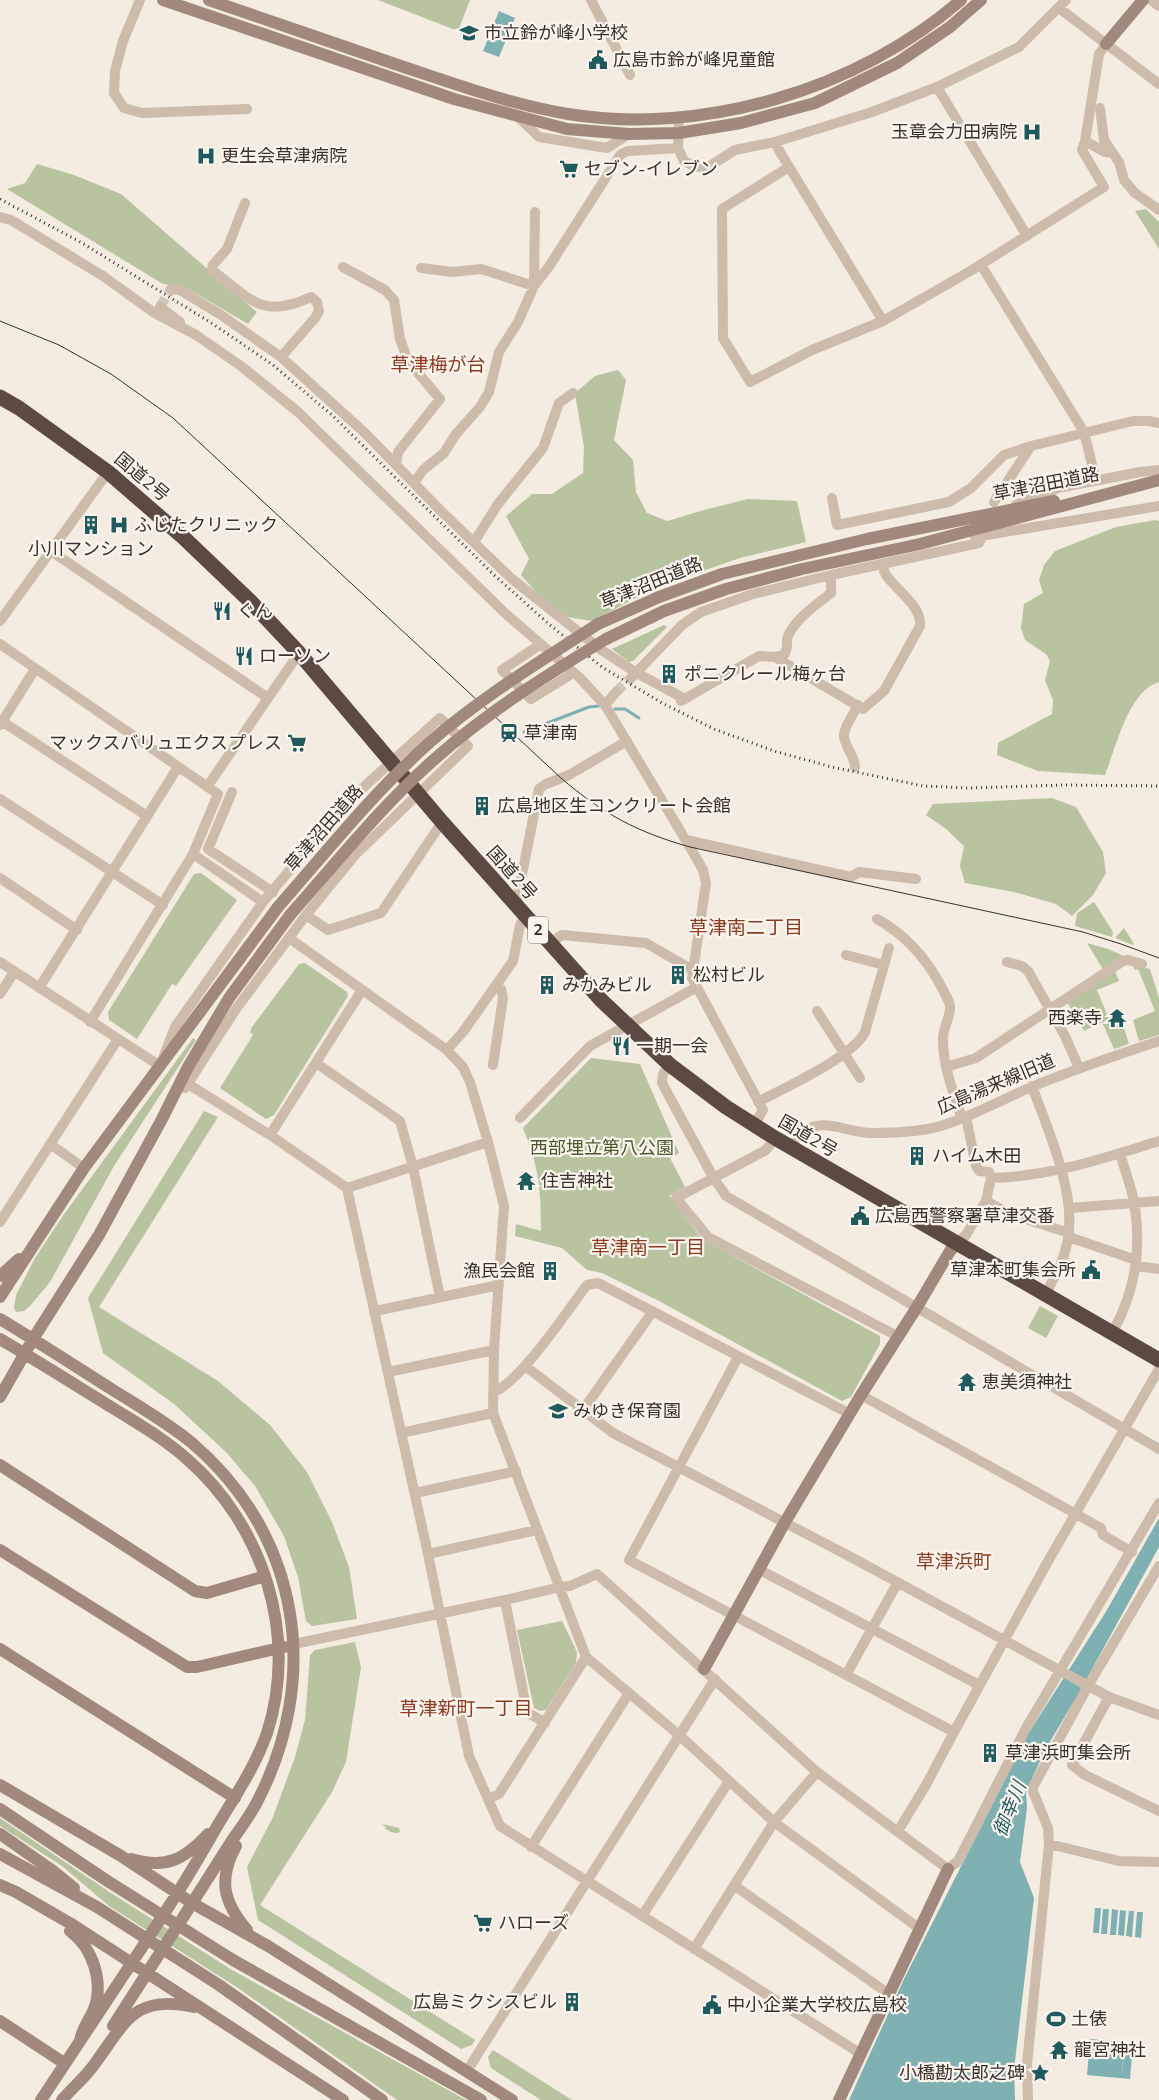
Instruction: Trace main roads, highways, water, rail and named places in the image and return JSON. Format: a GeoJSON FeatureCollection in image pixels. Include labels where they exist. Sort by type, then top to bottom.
{"type":"FeatureCollection","features":[{"type":"Feature","properties":{"kind":"highway","name":"国道2号"},"geometry":{"type":"LineString","coordinates":[[0,397],[19,408],[108,472],[183,537],[250,601],[299,652],[442,822],[583,981],[626,1026],[670,1065],[754,1126],[1159,1360]]}},
{"type":"Feature","properties":{"kind":"water"},"geometry":{"type":"Polygon","coordinates":[[[499,11],[515,18],[499,57],[483,51],[499,11]]]}},
{"type":"Feature","properties":{"kind":"water","name":"御幸川"},"geometry":{"type":"Polygon","coordinates":[[[1159,1518],[1159,1547],[1079,1693],[1045,1750],[1026,1792],[1027,1808],[1020,1862],[1034,1898],[1014,2070],[1015,2100],[849,2100],[904,1979],[1028,1734],[1107,1610],[1159,1518]]]}},
{"type":"Feature","properties":{"kind":"water"},"geometry":{"type":"Polygon","coordinates":[[[1095,1908],[1101,1908],[1099,1933],[1093,1933],[1095,1908]]]}},
{"type":"Feature","properties":{"kind":"water"},"geometry":{"type":"Polygon","coordinates":[[[1103,1909],[1109,1909],[1107,1934],[1101,1934],[1103,1909]]]}},
{"type":"Feature","properties":{"kind":"water"},"geometry":{"type":"Polygon","coordinates":[[[1112,1909],[1118,1910],[1116,1935],[1110,1935],[1112,1909]]]}},
{"type":"Feature","properties":{"kind":"water"},"geometry":{"type":"Polygon","coordinates":[[[1120,1910],[1126,1911],[1124,1936],[1118,1935],[1120,1910]]]}},
{"type":"Feature","properties":{"kind":"water"},"geometry":{"type":"Polygon","coordinates":[[[1129,1911],[1134,1911],[1132,1937],[1126,1936],[1129,1911]]]}},
{"type":"Feature","properties":{"kind":"water"},"geometry":{"type":"Polygon","coordinates":[[[1137,1912],[1143,1912],[1141,1938],[1135,1937],[1137,1912]]]}},
{"type":"Feature","properties":{"kind":"water"},"geometry":{"type":"Polygon","coordinates":[[[1090,2039],[1124,2042],[1122,2076],[1125,2042],[1133,2043],[1130,2079],[1087,2075],[1090,2039]]]}},
{"type":"Feature","properties":{"kind":"waterway"},"geometry":{"type":"LineString","coordinates":[[524,732],[589,707],[599,706]]}},
{"type":"Feature","properties":{"kind":"waterway"},"geometry":{"type":"LineString","coordinates":[[615,709],[625,709],[639,718]]}},
{"type":"Feature","properties":{"kind":"tunnel"},"geometry":{"type":"LineString","coordinates":[[160,307],[171,289]]}},
{"type":"Feature","properties":{"kind":"tunnel"},"geometry":{"type":"LineString","coordinates":[[616,692],[631,678]]}},
{"type":"Feature","properties":{"kind":"tram line"},"geometry":{"type":"LineString","coordinates":[[0,321],[59,345],[111,374],[173,418],[561,778],[606,812],[653,835],[690,847],[1083,932],[1159,958]]}},
{"type":"Feature","properties":{"kind":"railway"},"geometry":{"type":"LineString","coordinates":[[0,199],[82,243],[213,324],[273,365],[333,416],[493,574],[550,625],[602,667],[662,703],[714,729],[774,751],[832,767],[923,786],[969,788],[1065,785],[1159,786]]}},
{"type":"Feature","properties":{"kind":"place","name":"市立鈴が峰小学校"},"geometry":{"type":"Point","coordinates":[469,33]}},
{"type":"Feature","properties":{"kind":"place","name":"広島市鈴が峰児童館"},"geometry":{"type":"Point","coordinates":[598,60]}},
{"type":"Feature","properties":{"kind":"place","name":"玉章会力田病院"},"geometry":{"type":"Point","coordinates":[1032,132]}},
{"type":"Feature","properties":{"kind":"place","name":"更生会草津病院"},"geometry":{"type":"Point","coordinates":[206,156]}},
{"type":"Feature","properties":{"kind":"place","name":"セブン-イレブン"},"geometry":{"type":"Point","coordinates":[569,169]}},
{"type":"Feature","properties":{"kind":"place","name":"小川マンション"},"geometry":{"type":"Point","coordinates":[91,525]}},
{"type":"Feature","properties":{"kind":"place","name":"ふじたクリニック"},"geometry":{"type":"Point","coordinates":[119,525]}},
{"type":"Feature","properties":{"kind":"place","name":"ぐん"},"geometry":{"type":"Point","coordinates":[222,611]}},
{"type":"Feature","properties":{"kind":"place","name":"ローソン"},"geometry":{"type":"Point","coordinates":[244,656]}},
{"type":"Feature","properties":{"kind":"place","name":"ポニクレール梅ヶ台"},"geometry":{"type":"Point","coordinates":[669,674]}},
{"type":"Feature","properties":{"kind":"place","name":"草津南"},"geometry":{"type":"Point","coordinates":[509,733]}},
{"type":"Feature","properties":{"kind":"place","name":"マックスバリュエクスプレス"},"geometry":{"type":"Point","coordinates":[297,743]}},
{"type":"Feature","properties":{"kind":"place","name":"広島地区生コンクリート会館"},"geometry":{"type":"Point","coordinates":[482,806]}},
{"type":"Feature","properties":{"kind":"place","name":"松村ビル"},"geometry":{"type":"Point","coordinates":[678,975]}},
{"type":"Feature","properties":{"kind":"place","name":"みかみビル"},"geometry":{"type":"Point","coordinates":[547,985]}},
{"type":"Feature","properties":{"kind":"place","name":"西楽寺"},"geometry":{"type":"Point","coordinates":[1117,1018]}},
{"type":"Feature","properties":{"kind":"place","name":"一期一会"},"geometry":{"type":"Point","coordinates":[621,1046]}},
{"type":"Feature","properties":{"kind":"place","name":"ハイム木田"},"geometry":{"type":"Point","coordinates":[917,1156]}},
{"type":"Feature","properties":{"kind":"place","name":"住吉神社"},"geometry":{"type":"Point","coordinates":[526,1181]}},
{"type":"Feature","properties":{"kind":"place","name":"広島西警察署草津交番"},"geometry":{"type":"Point","coordinates":[860,1216]}},
{"type":"Feature","properties":{"kind":"place","name":"草津本町集会所"},"geometry":{"type":"Point","coordinates":[1091,1270]}},
{"type":"Feature","properties":{"kind":"place","name":"漁民会館"},"geometry":{"type":"Point","coordinates":[550,1271]}},
{"type":"Feature","properties":{"kind":"place","name":"恵美須神社"},"geometry":{"type":"Point","coordinates":[967,1382]}},
{"type":"Feature","properties":{"kind":"place","name":"みゆき保育園"},"geometry":{"type":"Point","coordinates":[558,1411]}},
{"type":"Feature","properties":{"kind":"place","name":"草津浜町集会所"},"geometry":{"type":"Point","coordinates":[990,1753]}},
{"type":"Feature","properties":{"kind":"place","name":"ハローズ"},"geometry":{"type":"Point","coordinates":[483,1923]}},
{"type":"Feature","properties":{"kind":"place","name":"広島ミクシスビル"},"geometry":{"type":"Point","coordinates":[572,2002]}},
{"type":"Feature","properties":{"kind":"place","name":"中小企業大学校広島校"},"geometry":{"type":"Point","coordinates":[712,2005]}},
{"type":"Feature","properties":{"kind":"place","name":"土俵"},"geometry":{"type":"Point","coordinates":[1056,2019]}},
{"type":"Feature","properties":{"kind":"place","name":"龍宮神社"},"geometry":{"type":"Point","coordinates":[1059,2050]}},
{"type":"Feature","properties":{"kind":"place","name":"小橋勘太郎之碑"},"geometry":{"type":"Point","coordinates":[1040,2073]}},
{"type":"Feature","properties":{"kind":"district","name":"草津梅が台"},"geometry":{"type":"Point","coordinates":[438,365]}},
{"type":"Feature","properties":{"kind":"district","name":"草津南二丁目"},"geometry":{"type":"Point","coordinates":[746,928]}},
{"type":"Feature","properties":{"kind":"district","name":"草津南一丁目"},"geometry":{"type":"Point","coordinates":[648,1248]}},
{"type":"Feature","properties":{"kind":"district","name":"草津浜町"},"geometry":{"type":"Point","coordinates":[954,1562]}},
{"type":"Feature","properties":{"kind":"district","name":"草津新町一丁目"},"geometry":{"type":"Point","coordinates":[466,1709]}},
{"type":"Feature","properties":{"kind":"park label","name":"西部埋立第八公園"},"geometry":{"type":"Point","coordinates":[602,1148]}}]}
